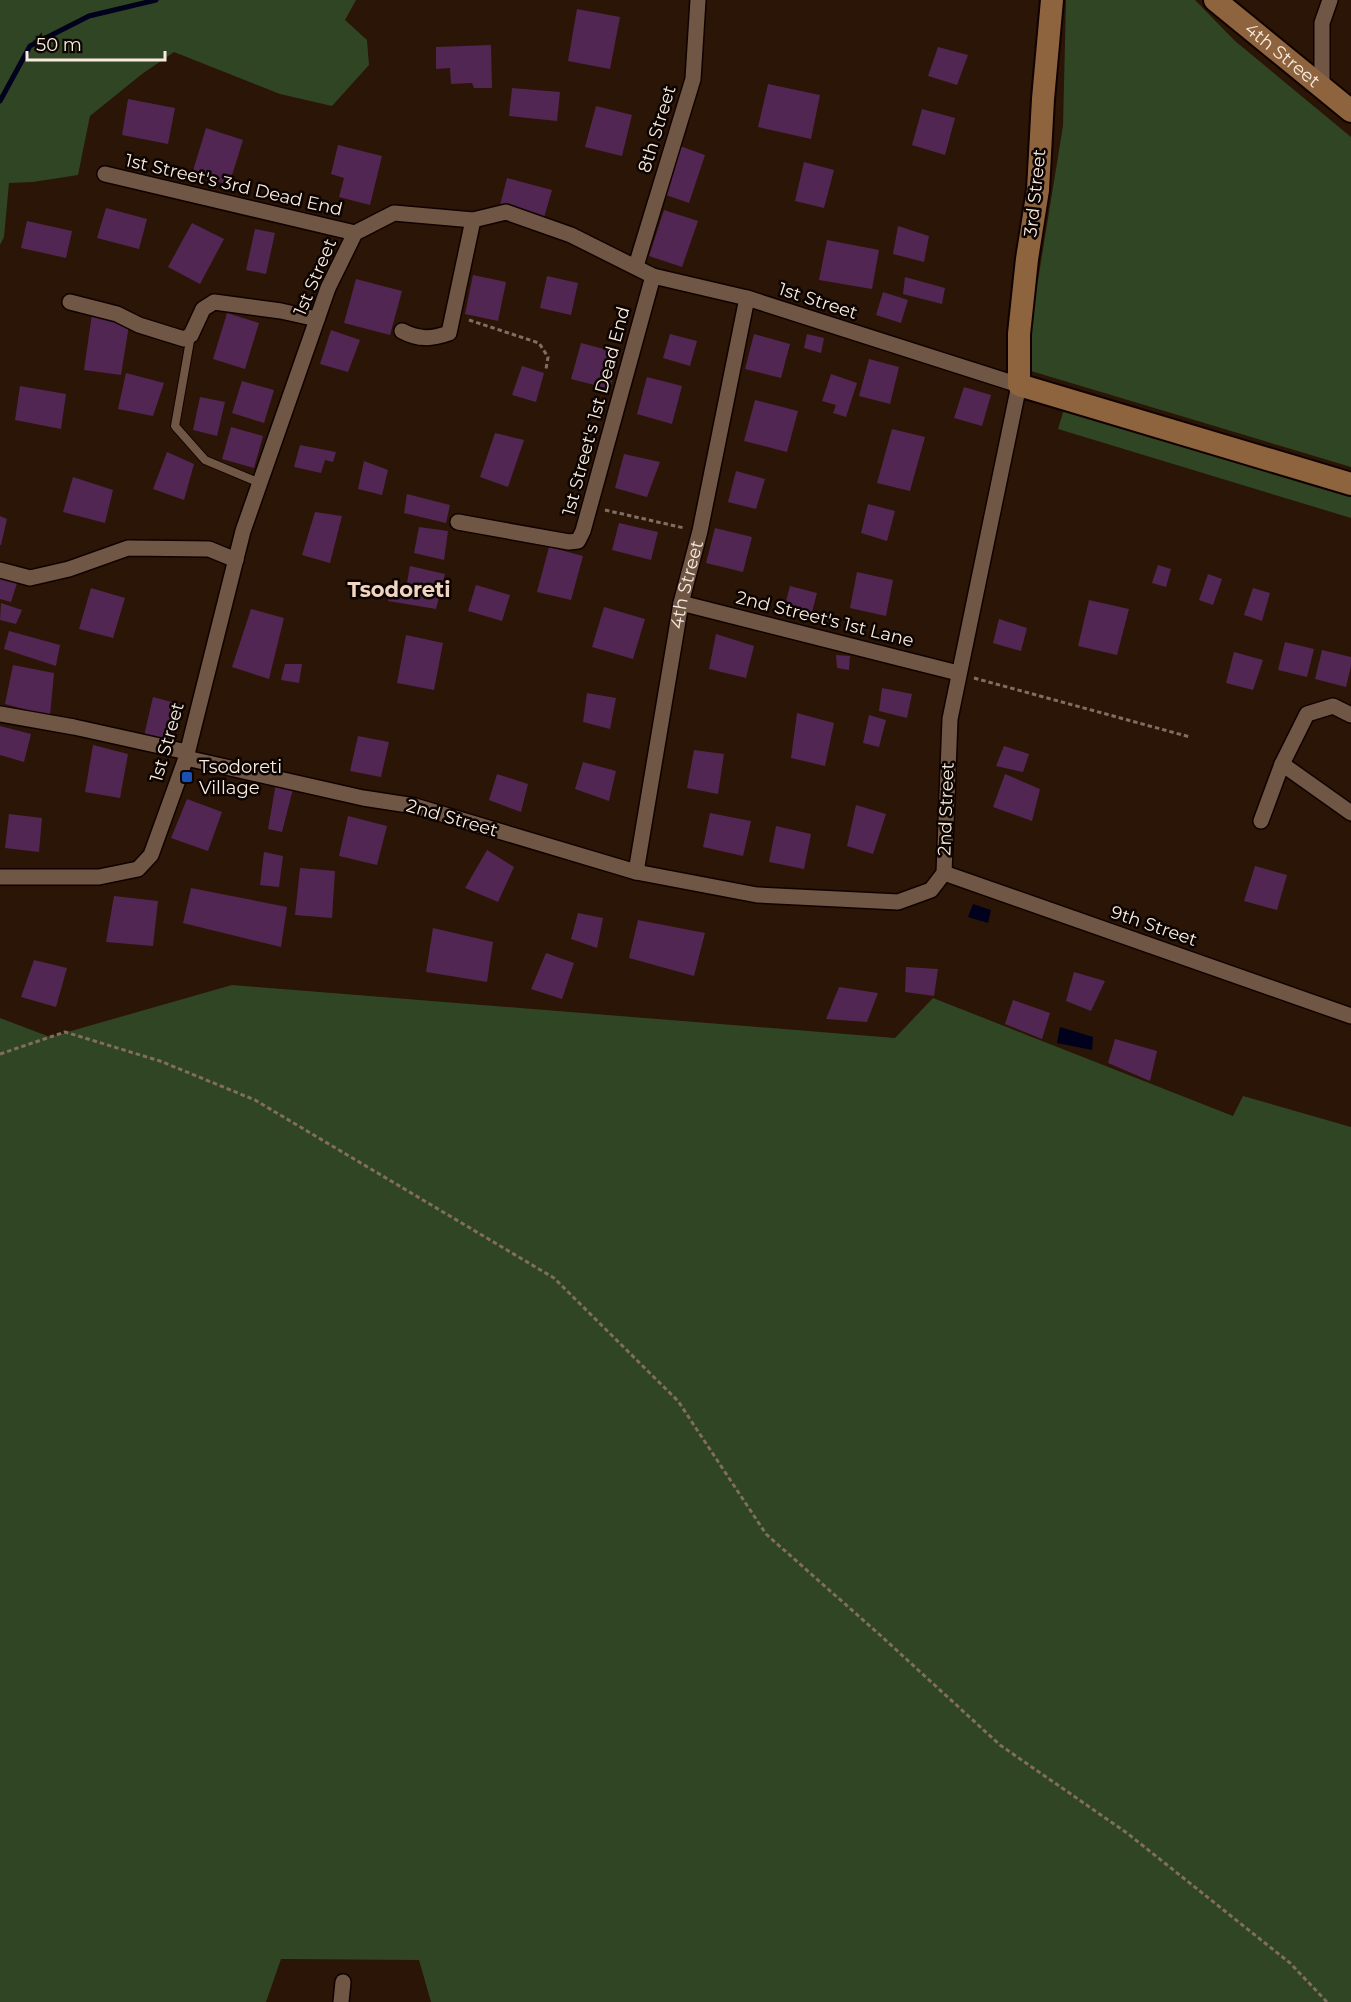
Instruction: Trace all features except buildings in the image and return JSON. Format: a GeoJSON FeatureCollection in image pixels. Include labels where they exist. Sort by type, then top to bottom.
{"type":"FeatureCollection","features":[{"type":"Feature","properties":{"kind":"street","name":"8th Street"},"geometry":{"type":"LineString","coordinates":[[636,266],[693,79],[698,0]]}},
{"type":"Feature","properties":{"kind":"street","name":"3rd Street"},"geometry":{"type":"LineString","coordinates":[[1019,385],[1019,334],[1027,259],[1038,190],[1052,0]]}},
{"type":"Feature","properties":{"kind":"street","name":"4th Street"},"geometry":{"type":"LineString","coordinates":[[1215,0],[1351,111]]}},
{"type":"Feature","properties":{"kind":"street"},"geometry":{"type":"LineString","coordinates":[[1322,86],[1322,23],[1330,0]]}},
{"type":"Feature","properties":{"kind":"street","name":"1st Street's 3rd Dead End"},"geometry":{"type":"LineString","coordinates":[[105,174],[356,232]]}},
{"type":"Feature","properties":{"kind":"street","name":"1st Street"},"geometry":{"type":"LineString","coordinates":[[0,877],[99,877],[138,869],[151,855],[187,755],[236,560],[260,483],[328,288],[356,232],[394,213],[473,220],[506,212],[572,235],[653,276],[747,298],[1019,385]]}},
{"type":"Feature","properties":{"kind":"street"},"geometry":{"type":"LineString","coordinates":[[402,331],[414,337],[432,339],[449,333],[473,220]]}},
{"type":"Feature","properties":{"kind":"street","name":"1st Street's 1st Dead End"},"geometry":{"type":"LineString","coordinates":[[458,522],[569,542],[578,541],[653,276]]}},
{"type":"Feature","properties":{"kind":"street","name":"4th Street"},"geometry":{"type":"LineString","coordinates":[[636,872],[681,603],[700,531],[747,298]]}},
{"type":"Feature","properties":{"kind":"street"},"geometry":{"type":"LineString","coordinates":[[70,302],[117,314],[139,325],[184,339],[191,335],[203,309],[214,302],[281,310],[317,319]]}},
{"type":"Feature","properties":{"kind":"street"},"geometry":{"type":"LineString","coordinates":[[1019,385],[1351,484]]}},
{"type":"Feature","properties":{"kind":"street","name":"2nd Street"},"geometry":{"type":"LineString","coordinates":[[0,714],[64,725],[363,798],[415,806],[636,872],[757,895],[898,903],[931,890],[944,873],[950,719],[1019,385]]}},
{"type":"Feature","properties":{"kind":"street"},"geometry":{"type":"LineString","coordinates":[[0,570],[30,578],[69,569],[128,548],[209,549],[236,560]]}},
{"type":"Feature","properties":{"kind":"street","name":"2nd Street's 1st Lane"},"geometry":{"type":"LineString","coordinates":[[681,603],[958,673]]}},
{"type":"Feature","properties":{"kind":"street"},"geometry":{"type":"LineString","coordinates":[[1261,821],[1282,764],[1307,714],[1333,706],[1351,715]]}},
{"type":"Feature","properties":{"kind":"street"},"geometry":{"type":"LineString","coordinates":[[1282,764],[1351,813]]}},
{"type":"Feature","properties":{"kind":"street","name":"9th Street"},"geometry":{"type":"LineString","coordinates":[[944,873],[1351,1016]]}},
{"type":"Feature","properties":{"kind":"street"},"geometry":{"type":"LineString","coordinates":[[341,2002],[343,1982]]}},
{"type":"Feature","properties":{"kind":"lane"},"geometry":{"type":"LineString","coordinates":[[191,335],[175,426],[205,460],[260,483]]}},
{"type":"Feature","properties":{"kind":"path"},"geometry":{"type":"LineString","coordinates":[[453,315],[538,344],[548,357],[546,369]]}},
{"type":"Feature","properties":{"kind":"path"},"geometry":{"type":"LineString","coordinates":[[589,507],[700,531]]}},
{"type":"Feature","properties":{"kind":"path"},"geometry":{"type":"LineString","coordinates":[[958,673],[1190,737]]}},
{"type":"Feature","properties":{"kind":"path"},"geometry":{"type":"LineString","coordinates":[[0,1054],[65,1032],[160,1061],[255,1100],[554,1278],[678,1401],[766,1534],[1000,1745],[1127,1833],[1290,1963],[1328,2002]]}},
{"type":"Feature","properties":{"kind":"green space"},"geometry":{"type":"Polygon","coordinates":[[[0,0],[356,0],[345,20],[367,40],[369,65],[332,106],[280,94],[174,52],[142,74],[90,116],[78,175],[9,183],[4,237],[0,245],[0,0]]]}},
{"type":"Feature","properties":{"kind":"green space"},"geometry":{"type":"Polygon","coordinates":[[[1066,0],[1195,0],[1235,41],[1351,137],[1351,467],[1031,371],[1031,323],[1063,126],[1066,0]]]}},
{"type":"Feature","properties":{"kind":"green space"},"geometry":{"type":"Polygon","coordinates":[[[1064,409],[1351,494],[1351,518],[1058,429],[1064,409]]]}},
{"type":"Feature","properties":{"kind":"green space"},"geometry":{"type":"Polygon","coordinates":[[[232,985],[895,1038],[933,998],[1233,1116],[1243,1096],[1351,1127],[1351,2002],[431,2002],[419,1960],[281,1959],[266,2002],[0,2002],[0,1018],[50,1037],[232,985]]]}},
{"type":"Feature","properties":{"kind":"water"},"geometry":{"type":"Polygon","coordinates":[[[973,904],[991,910],[988,923],[968,917],[973,904]]]}},
{"type":"Feature","properties":{"kind":"water"},"geometry":{"type":"Polygon","coordinates":[[[1060,1027],[1093,1037],[1092,1050],[1057,1043],[1060,1027]]]}},
{"type":"Feature","properties":{"kind":"waterway"},"geometry":{"type":"LineString","coordinates":[[0,101],[30,46],[89,16],[156,0]]}},
{"type":"Feature","properties":{"kind":"place","name":"Tsodoreti Village"},"geometry":{"type":"Point","coordinates":[187,777]}},
{"type":"Feature","properties":{"kind":"district","name":"Tsodoreti"},"geometry":{"type":"Point","coordinates":[399,589]}}]}
